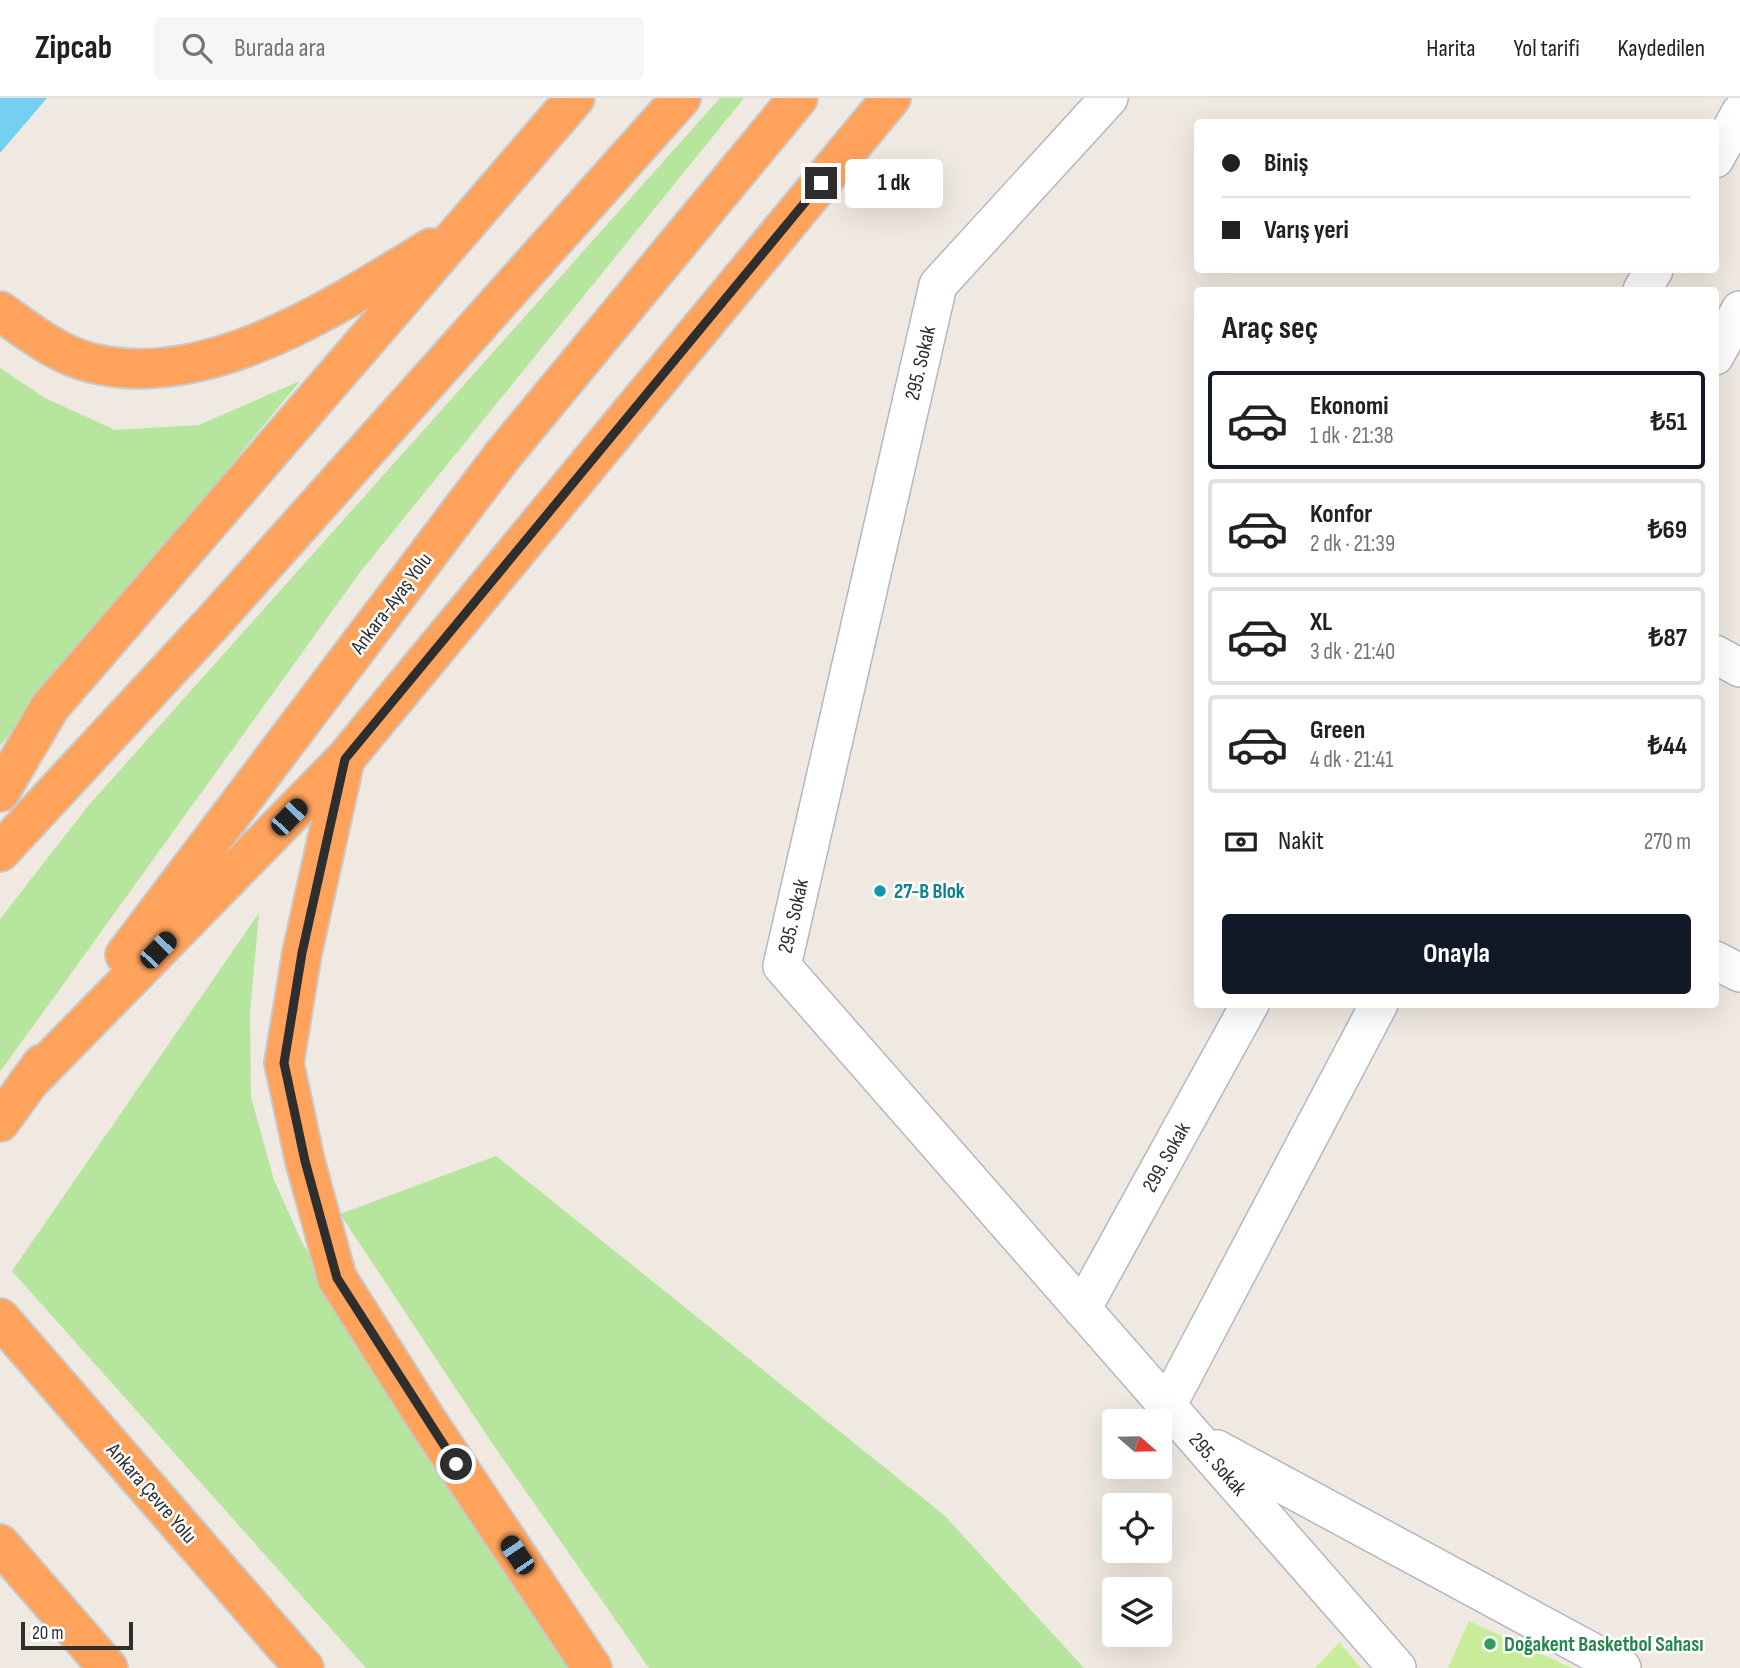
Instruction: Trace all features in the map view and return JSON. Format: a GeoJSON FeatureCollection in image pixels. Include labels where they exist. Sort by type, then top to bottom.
{"type":"FeatureCollection","features":[{"type":"Feature","properties":{"kind":"highway"},"geometry":{"type":"LineString","coordinates":[[0,792],[50,707],[575,98]]}},
{"type":"Feature","properties":{"kind":"highway"},"geometry":{"type":"LineString","coordinates":[[0,852],[215,620],[681,98]]}},
{"type":"Feature","properties":{"kind":"highway","name":"Ankara-Ayaş Yolu"},"geometry":{"type":"LineString","coordinates":[[0,1122],[503,455],[798,98]]}},
{"type":"Feature","properties":{"kind":"highway"},"geometry":{"type":"LineString","coordinates":[[27,1084],[345,759],[891,98]]}},
{"type":"Feature","properties":{"kind":"highway"},"geometry":{"type":"LineString","coordinates":[[0,311],[46,343],[92,363],[142,369],[193,364],[256,342],[335,306],[463,229]]}},
{"type":"Feature","properties":{"kind":"highway"},"geometry":{"type":"LineString","coordinates":[[345,759],[302,953],[284,1063],[309,1174],[337,1278],[426,1419],[592,1668]]}},
{"type":"Feature","properties":{"kind":"highway","name":"Ankara Çevre Yolu"},"geometry":{"type":"LineString","coordinates":[[0,1318],[304,1668]]}},
{"type":"Feature","properties":{"kind":"highway"},"geometry":{"type":"LineString","coordinates":[[0,1544],[107,1668]]}},
{"type":"Feature","properties":{"kind":"street","name":"295. Sokak"},"geometry":{"type":"LineString","coordinates":[[1109,98],[938,285],[782,966],[1396,1668]]}},
{"type":"Feature","properties":{"kind":"street"},"geometry":{"type":"LineString","coordinates":[[1719,152],[1740,113]]}},
{"type":"Feature","properties":{"kind":"street"},"geometry":{"type":"LineString","coordinates":[[1719,349],[1740,310]]}},
{"type":"Feature","properties":{"kind":"street"},"geometry":{"type":"LineString","coordinates":[[1719,656],[1740,668]]}},
{"type":"Feature","properties":{"kind":"street"},"geometry":{"type":"LineString","coordinates":[[1719,962],[1740,973]]}},
{"type":"Feature","properties":{"kind":"street","name":"299. Sokak"},"geometry":{"type":"LineString","coordinates":[[1082,1309],[1248,1008]]}},
{"type":"Feature","properties":{"kind":"street"},"geometry":{"type":"LineString","coordinates":[[1167,1406],[1377,1008]]}},
{"type":"Feature","properties":{"kind":"street"},"geometry":{"type":"LineString","coordinates":[[1194,1437],[1622,1668]]}},
{"type":"Feature","properties":{"kind":"green space"},"geometry":{"type":"Polygon","coordinates":[[[720,98],[744,98],[361,571],[0,1072],[0,919],[88,806],[720,98]]]}},
{"type":"Feature","properties":{"kind":"green space"},"geometry":{"type":"Polygon","coordinates":[[[0,368],[45,398],[115,430],[199,425],[300,381],[0,746],[0,368]]]}},
{"type":"Feature","properties":{"kind":"green space"},"geometry":{"type":"Polygon","coordinates":[[[259,913],[250,1013],[251,1097],[274,1180],[300,1238],[366,1357],[577,1668],[366,1668],[12,1271],[259,913]]]}},
{"type":"Feature","properties":{"kind":"green space"},"geometry":{"type":"Polygon","coordinates":[[[496,1156],[944,1515],[1084,1668],[649,1668],[492,1443],[340,1214],[496,1156]]]}},
{"type":"Feature","properties":{"kind":"green space","name":"Doğakent Basketbol Sahası"},"geometry":{"type":"Polygon","coordinates":[[[1469,1621],[1572,1668],[1448,1668],[1469,1621]]]}},
{"type":"Feature","properties":{"kind":"green space"},"geometry":{"type":"Polygon","coordinates":[[[1339,1643],[1361,1668],[1315,1668],[1339,1643]]]}},
{"type":"Feature","properties":{"kind":"water"},"geometry":{"type":"Polygon","coordinates":[[[0,98],[47,98],[0,153],[0,98]]]}},
{"type":"Feature","properties":{"kind":"place","name":"27-B Blok"},"geometry":{"type":"Point","coordinates":[880,891]}},
{"type":"Feature","properties":{"kind":"place","name":"Doğakent Basketbol Sahası"},"geometry":{"type":"Point","coordinates":[1490,1644]}},
{"type":"Feature","properties":{"kind":"route"},"geometry":{"type":"LineString","coordinates":[[456,1464],[337,1278],[305,1161],[284,1063],[302,953],[345,759],[821,183]]}}]}
